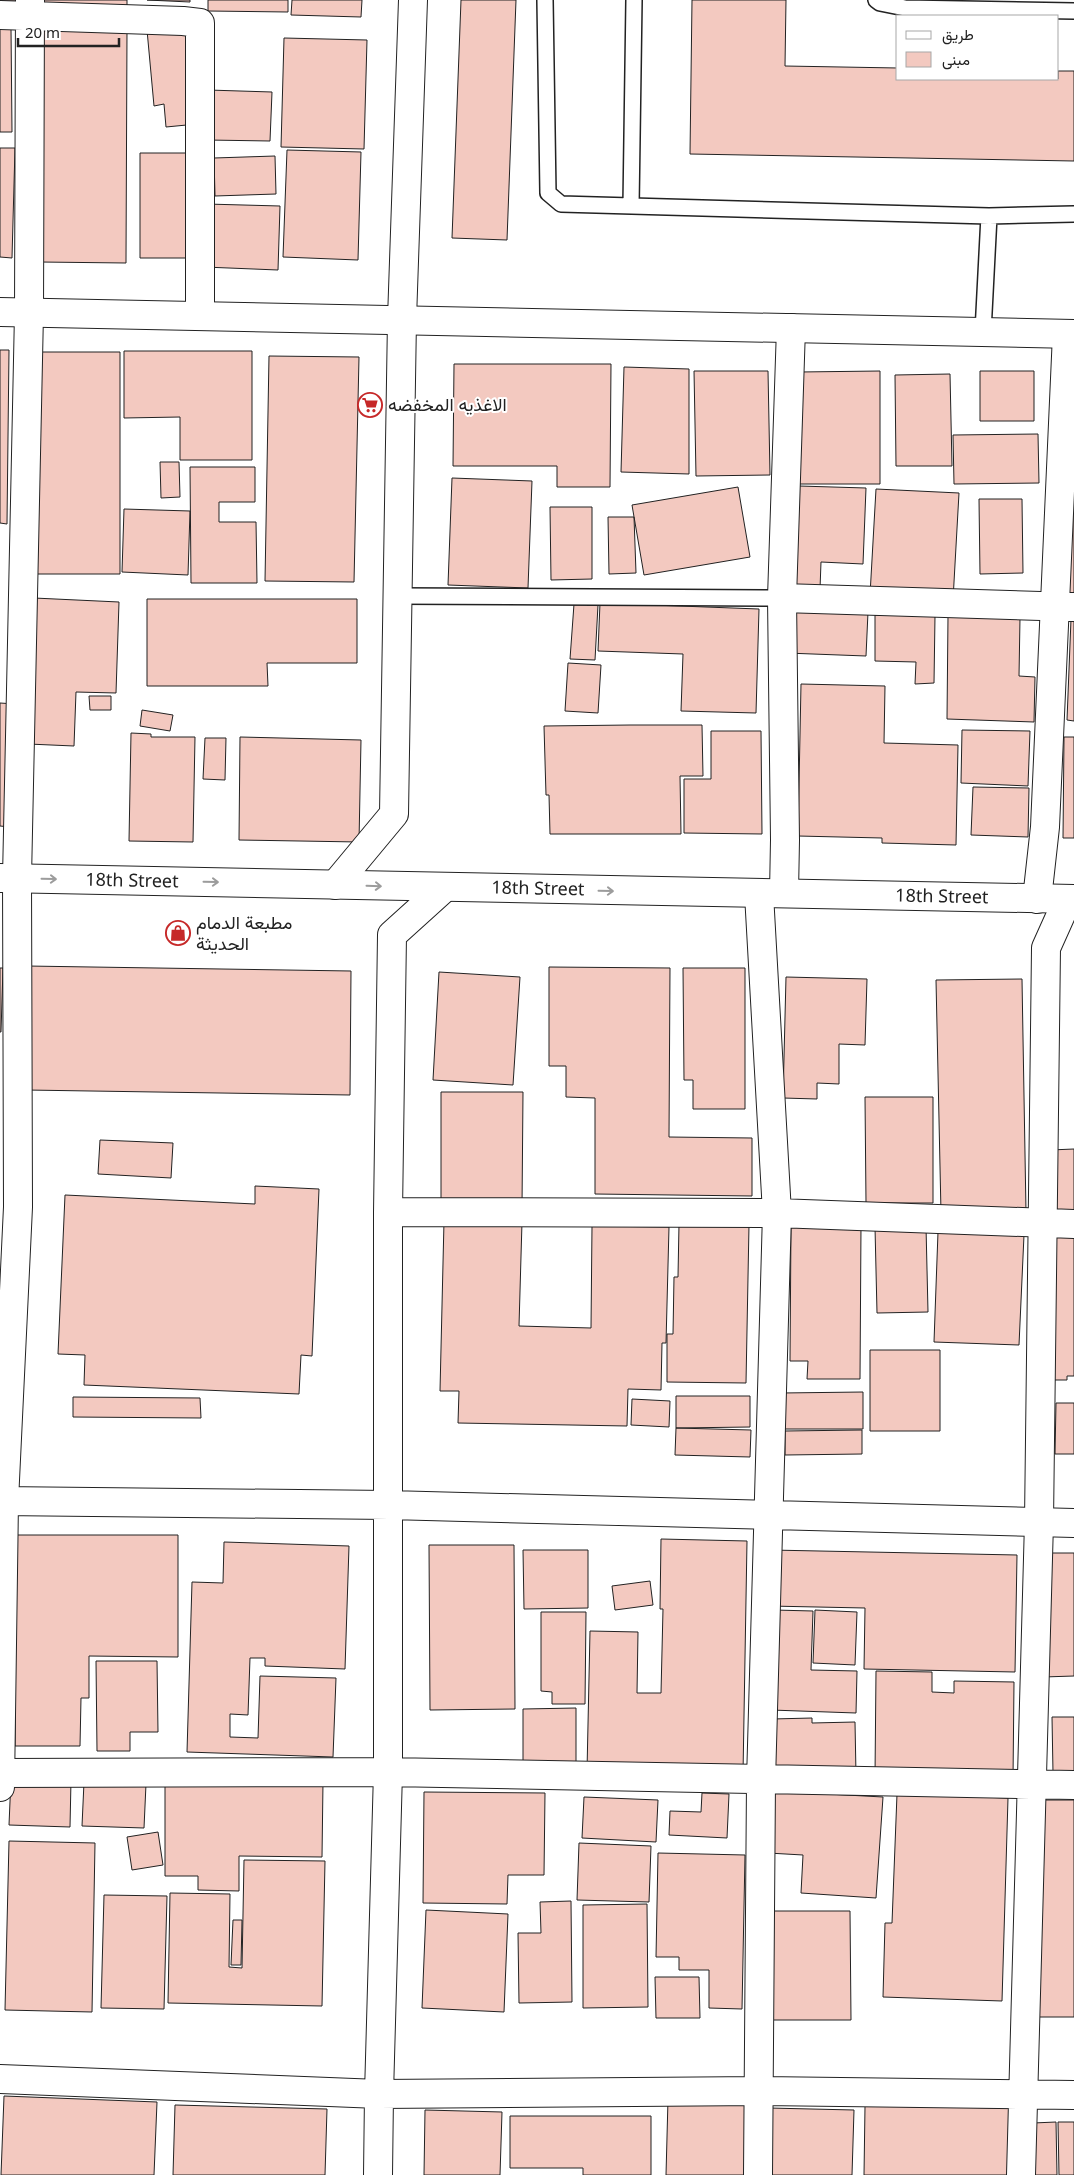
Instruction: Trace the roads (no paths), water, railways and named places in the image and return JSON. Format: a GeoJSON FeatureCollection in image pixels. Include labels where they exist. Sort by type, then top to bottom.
{"type":"FeatureCollection","features":[{"type":"Feature","properties":{"kind":"street"},"geometry":{"type":"LineString","coordinates":[[335,885],[394,814],[402,319],[413,0]]}},
{"type":"Feature","properties":{"kind":"street"},"geometry":{"type":"LineString","coordinates":[[0,15],[30,8],[200,23],[200,316]]}},
{"type":"Feature","properties":{"kind":"street"},"geometry":{"type":"LineString","coordinates":[[0,1787],[2,1501],[9,1207],[9,878],[29,313],[30,8]]}},
{"type":"Feature","properties":{"kind":"street"},"geometry":{"type":"LineString","coordinates":[[0,312],[1070,334],[1064,607],[1037,899]]}},
{"type":"Feature","properties":{"kind":"street"},"geometry":{"type":"LineString","coordinates":[[758,2175],[761,1781],[777,1213],[771,894],[786,840],[782,598],[790,328]]}},
{"type":"Feature","properties":{"kind":"street"},"geometry":{"type":"LineString","coordinates":[[782,598],[1064,607]]}},
{"type":"Feature","properties":{"kind":"street","name":"18th Street"},"geometry":{"type":"LineString","coordinates":[[9,878],[1071,899]]}},
{"type":"Feature","properties":{"kind":"street"},"geometry":{"type":"LineString","coordinates":[[378,2175],[378,2094],[388,1772],[388,1212],[392,935],[444,888]]}},
{"type":"Feature","properties":{"kind":"street"},"geometry":{"type":"LineString","coordinates":[[1021,2175],[1039,1522],[1046,948],[1071,899]]}},
{"type":"Feature","properties":{"kind":"street"},"geometry":{"type":"LineString","coordinates":[[388,1212],[777,1213],[1074,1224]]}},
{"type":"Feature","properties":{"kind":"street"},"geometry":{"type":"LineString","coordinates":[[2,1501],[389,1505],[1074,1523]]}},
{"type":"Feature","properties":{"kind":"street"},"geometry":{"type":"LineString","coordinates":[[0,1773],[388,1772],[1074,1786]]}},
{"type":"Feature","properties":{"kind":"street"},"geometry":{"type":"LineString","coordinates":[[0,2079],[378,2094],[760,2091],[1074,2095]]}},
{"type":"Feature","properties":{"kind":"lane"},"geometry":{"type":"LineString","coordinates":[[545,0],[548,193],[561,204],[989,216],[1074,214]]}},
{"type":"Feature","properties":{"kind":"lane"},"geometry":{"type":"LineString","coordinates":[[631,206],[634,0]]}},
{"type":"Feature","properties":{"kind":"lane"},"geometry":{"type":"LineString","coordinates":[[876,0],[880,3],[906,8],[1074,11]]}},
{"type":"Feature","properties":{"kind":"lane"},"geometry":{"type":"LineString","coordinates":[[983,332],[989,216]]}},
{"type":"Feature","properties":{"kind":"lane"},"geometry":{"type":"LineString","coordinates":[[397,596],[782,598]]}},
{"type":"Feature","properties":{"kind":"place","name":"الاغذيه المخفضه"},"geometry":{"type":"Point","coordinates":[370,405]}},
{"type":"Feature","properties":{"kind":"place","name":"مطبعة الدمام الحديثة"},"geometry":{"type":"Point","coordinates":[178,933]}}]}
